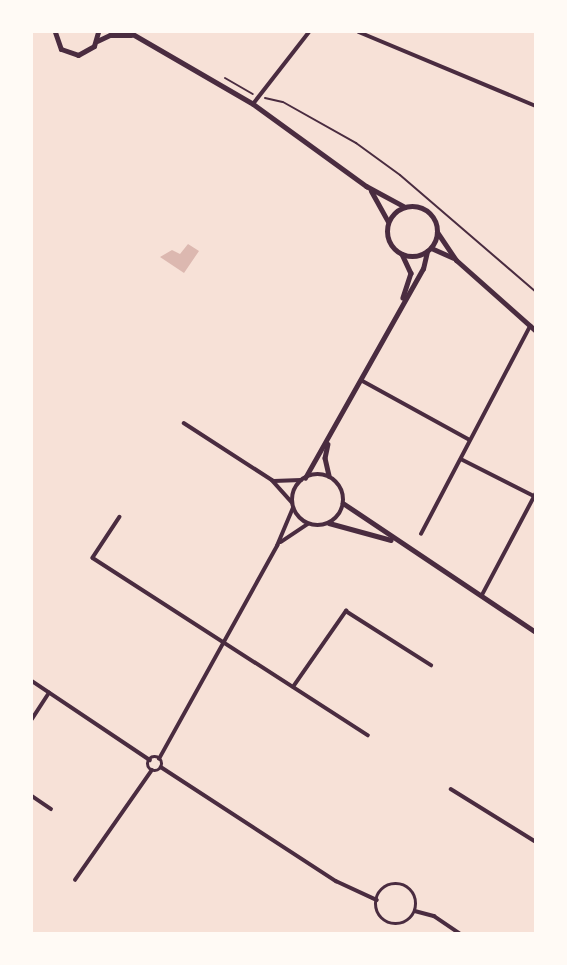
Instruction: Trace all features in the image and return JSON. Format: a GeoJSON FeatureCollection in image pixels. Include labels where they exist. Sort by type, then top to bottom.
{"type":"FeatureCollection","features":[{"type":"Feature","properties":{"kind":"main road"},"geometry":{"type":"LineString","coordinates":[[55,32],[58,45],[69,54],[87,52],[96,41],[98,32]]}},
{"type":"Feature","properties":{"kind":"main road"},"geometry":{"type":"LineString","coordinates":[[96,41],[118,33],[132,34],[253,104],[366,186],[405,207],[429,213],[456,260],[533,328]]}},
{"type":"Feature","properties":{"kind":"main road"},"geometry":{"type":"LineString","coordinates":[[366,186],[388,222],[388,241],[401,254],[429,249],[456,260]]}},
{"type":"Feature","properties":{"kind":"main road"},"geometry":{"type":"LineString","coordinates":[[388,222],[405,207]]}},
{"type":"Feature","properties":{"kind":"main road"},"geometry":{"type":"LineString","coordinates":[[429,249],[437,231]]}},
{"type":"Feature","properties":{"kind":"street"},"geometry":{"type":"LineString","coordinates":[[253,104],[309,32]]}},
{"type":"Feature","properties":{"kind":"street"},"geometry":{"type":"LineString","coordinates":[[359,32],[536,106]]}},
{"type":"Feature","properties":{"kind":"street"},"geometry":{"type":"LineString","coordinates":[[377,900],[336,881],[161,767],[159,759],[277,546],[303,479],[330,439],[423,269],[429,249]]}},
{"type":"Feature","properties":{"kind":"street"},"geometry":{"type":"LineString","coordinates":[[398,311],[411,277],[410,265],[401,254]]}},
{"type":"Feature","properties":{"kind":"street"},"geometry":{"type":"LineString","coordinates":[[421,534],[533,328]]}},
{"type":"Feature","properties":{"kind":"street"},"geometry":{"type":"LineString","coordinates":[[362,380],[471,440]]}},
{"type":"Feature","properties":{"kind":"street"},"geometry":{"type":"LineString","coordinates":[[184,423],[272,480],[308,524]]}},
{"type":"Feature","properties":{"kind":"street"},"geometry":{"type":"LineString","coordinates":[[330,439],[325,458],[329,477],[338,485],[343,503],[395,542],[536,632]]}},
{"type":"Feature","properties":{"kind":"street"},"geometry":{"type":"LineString","coordinates":[[461,459],[535,495],[481,597]]}},
{"type":"Feature","properties":{"kind":"street"},"geometry":{"type":"LineString","coordinates":[[272,480],[329,477]]}},
{"type":"Feature","properties":{"kind":"street"},"geometry":{"type":"LineString","coordinates":[[328,523],[343,503]]}},
{"type":"Feature","properties":{"kind":"street"},"geometry":{"type":"LineString","coordinates":[[120,517],[93,558],[369,736]]}},
{"type":"Feature","properties":{"kind":"street"},"geometry":{"type":"LineString","coordinates":[[277,546],[293,530],[308,524],[328,523],[395,542]]}},
{"type":"Feature","properties":{"kind":"street"},"geometry":{"type":"LineString","coordinates":[[293,687],[346,611],[431,665]]}},
{"type":"Feature","properties":{"kind":"street"},"geometry":{"type":"LineString","coordinates":[[32,681],[149,760],[152,770]]}},
{"type":"Feature","properties":{"kind":"street"},"geometry":{"type":"LineString","coordinates":[[32,719],[49,693]]}},
{"type":"Feature","properties":{"kind":"street"},"geometry":{"type":"LineString","coordinates":[[149,760],[159,759]]}},
{"type":"Feature","properties":{"kind":"street"},"geometry":{"type":"LineString","coordinates":[[75,880],[152,770],[161,767]]}},
{"type":"Feature","properties":{"kind":"street"},"geometry":{"type":"LineString","coordinates":[[451,789],[536,842]]}},
{"type":"Feature","properties":{"kind":"street"},"geometry":{"type":"LineString","coordinates":[[32,796],[51,809]]}},
{"type":"Feature","properties":{"kind":"street"},"geometry":{"type":"LineString","coordinates":[[400,885],[413,894],[415,911],[406,922],[392,924],[381,917],[377,900],[383,889],[400,885]]}},
{"type":"Feature","properties":{"kind":"street"},"geometry":{"type":"LineString","coordinates":[[415,911],[433,916],[461,933]]}},
{"type":"Feature","properties":{"kind":"path"},"geometry":{"type":"LineString","coordinates":[[258,97],[283,102],[356,144],[400,175],[536,292]]}},
{"type":"Feature","properties":{"kind":"shaded area"},"geometry":{"type":"Polygon","coordinates":[[[188,244],[199,251],[184,273],[160,257],[172,250],[180,254],[188,244]]]}}]}
